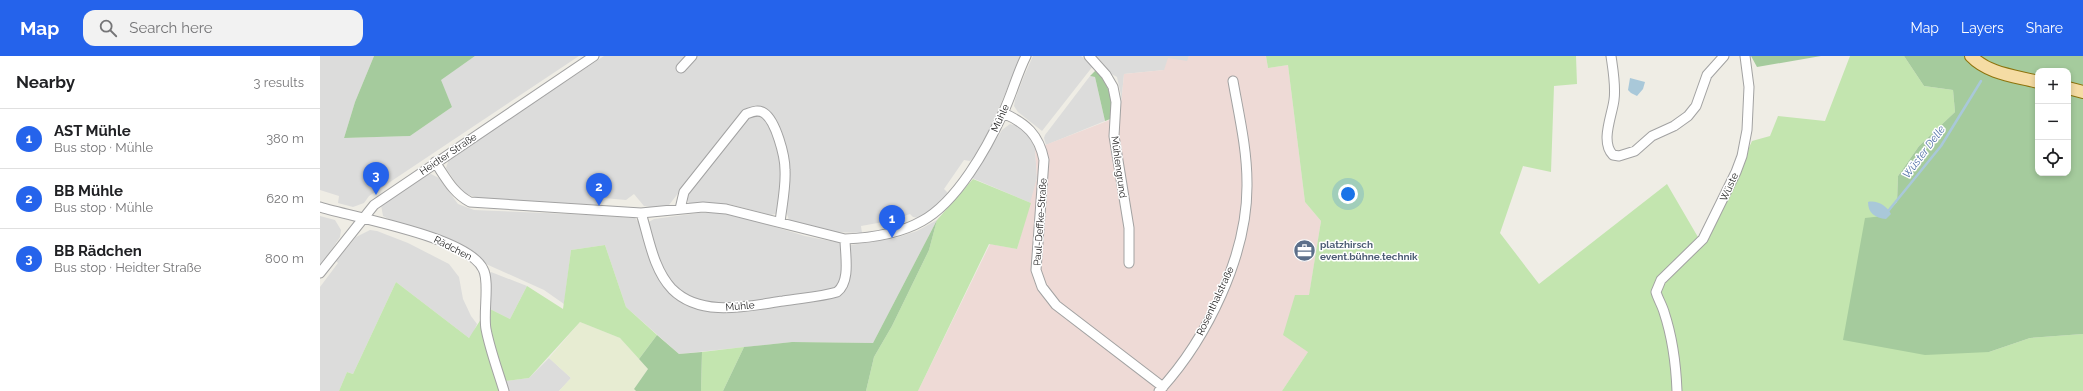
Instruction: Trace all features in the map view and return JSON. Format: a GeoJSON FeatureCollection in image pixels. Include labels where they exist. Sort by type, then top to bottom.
{"type":"FeatureCollection","features":[{"type":"Feature","properties":{"kind":"main road"},"geometry":{"type":"LineString","coordinates":[[1971,56],[1982,66],[2035,81]]}},
{"type":"Feature","properties":{"kind":"main road"},"geometry":{"type":"LineString","coordinates":[[2071,89],[2083,92]]}},
{"type":"Feature","properties":{"kind":"street","name":"Heidter Straße"},"geometry":{"type":"LineString","coordinates":[[320,273],[362,218],[374,205],[435,162],[594,56]]}},
{"type":"Feature","properties":{"kind":"street"},"geometry":{"type":"LineString","coordinates":[[681,68],[692,56]]}},
{"type":"Feature","properties":{"kind":"street","name":"Mühle"},"geometry":{"type":"LineString","coordinates":[[435,162],[456,193],[470,202],[641,213],[703,207],[726,209],[845,239],[865,238],[906,229],[933,214],[949,199],[972,168],[1004,113],[1026,56]]}},
{"type":"Feature","properties":{"kind":"street","name":"Mühlengrund"},"geometry":{"type":"LineString","coordinates":[[1089,56],[1106,75],[1113,88],[1116,102],[1114,136],[1129,228],[1129,263]]}},
{"type":"Feature","properties":{"kind":"street"},"geometry":{"type":"LineString","coordinates":[[1611,56],[1614,100],[1610,113],[1607,146],[1613,155],[1619,156],[1635,151],[1652,136],[1674,126],[1688,116],[1696,106],[1707,75],[1724,56]]}},
{"type":"Feature","properties":{"kind":"street","name":"Wüste"},"geometry":{"type":"LineString","coordinates":[[1677,391],[1674,361],[1667,323],[1657,297],[1657,288],[1661,280],[1702,240],[1717,212],[1740,161],[1747,130],[1749,88],[1745,56]]}},
{"type":"Feature","properties":{"kind":"street","name":"Rosenthalstraße"},"geometry":{"type":"LineString","coordinates":[[1161,389],[1190,351],[1211,314],[1228,278],[1245,221],[1247,184],[1245,146],[1233,81]]}},
{"type":"Feature","properties":{"kind":"street"},"geometry":{"type":"LineString","coordinates":[[680,209],[684,192],[746,114],[754,111],[763,112],[770,120],[781,146],[785,170],[780,222]]}},
{"type":"Feature","properties":{"kind":"street","name":"Paul-Deffke-Straße"},"geometry":{"type":"LineString","coordinates":[[1004,113],[1028,126],[1039,141],[1042,150],[1044,160],[1036,270],[1042,287],[1056,305],[1161,389]]}},
{"type":"Feature","properties":{"kind":"street","name":"Rädchen"},"geometry":{"type":"LineString","coordinates":[[320,207],[432,236],[469,255],[480,263],[485,275],[484,310],[486,330],[504,391]]}},
{"type":"Feature","properties":{"kind":"street","name":"Mühle"},"geometry":{"type":"LineString","coordinates":[[641,213],[656,261],[663,277],[672,289],[682,297],[695,303],[709,306],[743,306],[837,292],[843,288],[846,281],[845,239]]}},
{"type":"Feature","properties":{"kind":"shaded area"},"geometry":{"type":"Polygon","coordinates":[[[320,56],[374,56],[355,102],[344,138],[410,136],[452,107],[440,80],[475,56],[579,56],[369,196],[364,203],[353,207],[338,203],[339,196],[320,190],[320,56]]]}},
{"type":"Feature","properties":{"kind":"shaded area"},"geometry":{"type":"Polygon","coordinates":[[[604,56],[1021,56],[991,127],[973,158],[970,161],[964,160],[944,189],[948,193],[933,208],[919,218],[913,217],[910,214],[889,221],[861,226],[862,233],[834,232],[789,220],[786,211],[771,215],[729,204],[689,204],[683,187],[669,205],[655,208],[644,206],[634,194],[626,200],[604,198],[600,205],[482,199],[469,195],[460,189],[446,168],[449,159],[604,56]]]}},
{"type":"Feature","properties":{"kind":"shaded area"},"geometry":{"type":"Polygon","coordinates":[[[1033,56],[1081,56],[1093,66],[1042,131],[1018,112],[1014,106],[1024,76],[1033,56]]]}},
{"type":"Feature","properties":{"kind":"shaded area"},"geometry":{"type":"Polygon","coordinates":[[[1094,56],[1189,56],[1188,61],[1165,70],[1124,74],[1120,116],[1121,95],[1117,77],[1108,72],[1094,56]]]}},
{"type":"Feature","properties":{"kind":"shaded area"},"geometry":{"type":"Polygon","coordinates":[[[1189,56],[1266,56],[1268,68],[1288,65],[1305,202],[1321,221],[1309,296],[1308,352],[1282,391],[918,391],[990,244],[1017,249],[1037,178],[1035,149],[1120,116],[1124,74],[1164,70],[1168,58],[1187,61],[1189,56]]]}},
{"type":"Feature","properties":{"kind":"shaded area"},"geometry":{"type":"Polygon","coordinates":[[[1090,76],[1095,77],[1105,121],[1046,145],[1044,138],[1045,135],[1090,76]]]}},
{"type":"Feature","properties":{"kind":"shaded area"},"geometry":{"type":"Polygon","coordinates":[[[1010,124],[1023,130],[1030,138],[1035,149],[1037,178],[1031,203],[972,178],[1002,130],[1010,124]]]}},
{"type":"Feature","properties":{"kind":"shaded area"},"geometry":{"type":"Polygon","coordinates":[[[431,174],[439,178],[458,204],[474,210],[635,218],[639,223],[647,223],[654,219],[699,213],[719,213],[749,219],[805,236],[851,245],[895,238],[917,231],[937,220],[873,343],[792,342],[679,354],[626,307],[605,245],[571,250],[564,304],[544,290],[486,264],[469,250],[439,235],[396,223],[383,216],[381,205],[426,175],[431,174]]]}},
{"type":"Feature","properties":{"kind":"shaded area"},"geometry":{"type":"Polygon","coordinates":[[[320,216],[335,220],[341,230],[340,237],[320,267],[320,216]]]}},
{"type":"Feature","properties":{"kind":"shaded area"},"geometry":{"type":"Polygon","coordinates":[[[370,230],[377,231],[408,243],[449,264],[459,277],[463,299],[471,316],[477,324],[469,338],[396,282],[353,374],[347,372],[339,391],[320,391],[320,287],[338,263],[336,261],[356,237],[370,230]]]}},
{"type":"Feature","properties":{"kind":"shaded area"},"geometry":{"type":"Polygon","coordinates":[[[491,272],[527,286],[510,319],[488,308],[489,274],[491,272]]]}},
{"type":"Feature","properties":{"kind":"shaded area"},"geometry":{"type":"Polygon","coordinates":[[[549,358],[571,378],[559,391],[508,391],[505,381],[529,378],[549,358]]]}},
{"type":"Feature","properties":{"kind":"green space"},"geometry":{"type":"Polygon","coordinates":[[[374,56],[475,56],[441,80],[452,107],[410,136],[344,138],[355,102],[374,56]]]}},
{"type":"Feature","properties":{"kind":"green space"},"geometry":{"type":"Polygon","coordinates":[[[1266,56],[1576,56],[1577,84],[1554,86],[1551,172],[1523,166],[1500,233],[1539,284],[1667,184],[1702,244],[1711,233],[1752,141],[1770,136],[1778,116],[1825,121],[1850,56],[1904,56],[1924,86],[1953,90],[1955,112],[1919,146],[1898,176],[1897,202],[1883,216],[1989,352],[2030,338],[2083,334],[2083,391],[1282,391],[1308,352],[1283,335],[1295,295],[1309,295],[1321,221],[1305,202],[1288,65],[1268,68],[1266,56]]]}},
{"type":"Feature","properties":{"kind":"green space"},"geometry":{"type":"Polygon","coordinates":[[[1751,56],[1821,56],[1757,67],[1751,56]]]}},
{"type":"Feature","properties":{"kind":"green space"},"geometry":{"type":"Polygon","coordinates":[[[1904,56],[2083,56],[2083,334],[2030,338],[1989,352],[1925,355],[1843,340],[1865,218],[1883,216],[1897,202],[1898,176],[1919,146],[1955,112],[1953,90],[1924,86],[1904,56]]]}},
{"type":"Feature","properties":{"kind":"green space"},"geometry":{"type":"Polygon","coordinates":[[[1097,69],[1107,86],[1112,104],[1113,118],[1105,121],[1095,77],[1090,76],[1097,69]]]}},
{"type":"Feature","properties":{"kind":"green space"},"geometry":{"type":"Polygon","coordinates":[[[973,179],[1031,203],[1017,249],[989,244],[918,391],[866,391],[874,357],[892,326],[929,250],[937,220],[973,179]]]}},
{"type":"Feature","properties":{"kind":"green space"},"geometry":{"type":"Polygon","coordinates":[[[937,220],[929,250],[892,326],[874,357],[866,391],[723,391],[744,347],[792,342],[873,343],[937,220]]]}},
{"type":"Feature","properties":{"kind":"green space"},"geometry":{"type":"Polygon","coordinates":[[[605,245],[626,307],[657,335],[639,359],[620,338],[580,322],[529,378],[505,381],[500,391],[339,391],[347,372],[353,374],[396,282],[469,338],[488,308],[510,319],[527,286],[563,309],[571,250],[605,245]]]}},
{"type":"Feature","properties":{"kind":"green space"},"geometry":{"type":"Polygon","coordinates":[[[580,322],[620,338],[648,369],[634,389],[636,391],[559,391],[571,378],[549,358],[580,322]]]}},
{"type":"Feature","properties":{"kind":"green space"},"geometry":{"type":"Polygon","coordinates":[[[657,335],[679,354],[702,352],[701,391],[636,391],[634,389],[648,369],[639,359],[657,335]]]}},
{"type":"Feature","properties":{"kind":"green space"},"geometry":{"type":"Polygon","coordinates":[[[744,347],[723,391],[701,391],[702,352],[744,347]]]}},
{"type":"Feature","properties":{"kind":"water"},"geometry":{"type":"Polygon","coordinates":[[[1630,78],[1645,82],[1643,89],[1637,96],[1628,90],[1630,78]]]}},
{"type":"Feature","properties":{"kind":"water"},"geometry":{"type":"Polygon","coordinates":[[[1868,202],[1881,204],[1887,208],[1891,214],[1886,219],[1875,216],[1869,209],[1868,202]]]}},
{"type":"Feature","properties":{"kind":"waterway","name":"Wüster Delle"},"geometry":{"type":"LineString","coordinates":[[1889,210],[1941,146],[1981,81]]}},
{"type":"Feature","properties":{"kind":"place","name":"BB Rädchen"},"geometry":{"type":"Point","coordinates":[376,195]}},
{"type":"Feature","properties":{"kind":"place","name":"BB Mühle"},"geometry":{"type":"Point","coordinates":[599,206]}},
{"type":"Feature","properties":{"kind":"place","name":"AST Mühle"},"geometry":{"type":"Point","coordinates":[892,238]}},
{"type":"Feature","properties":{"kind":"place","name":"platzhirsch event.bühne.technik"},"geometry":{"type":"Point","coordinates":[1305,250]}}]}
